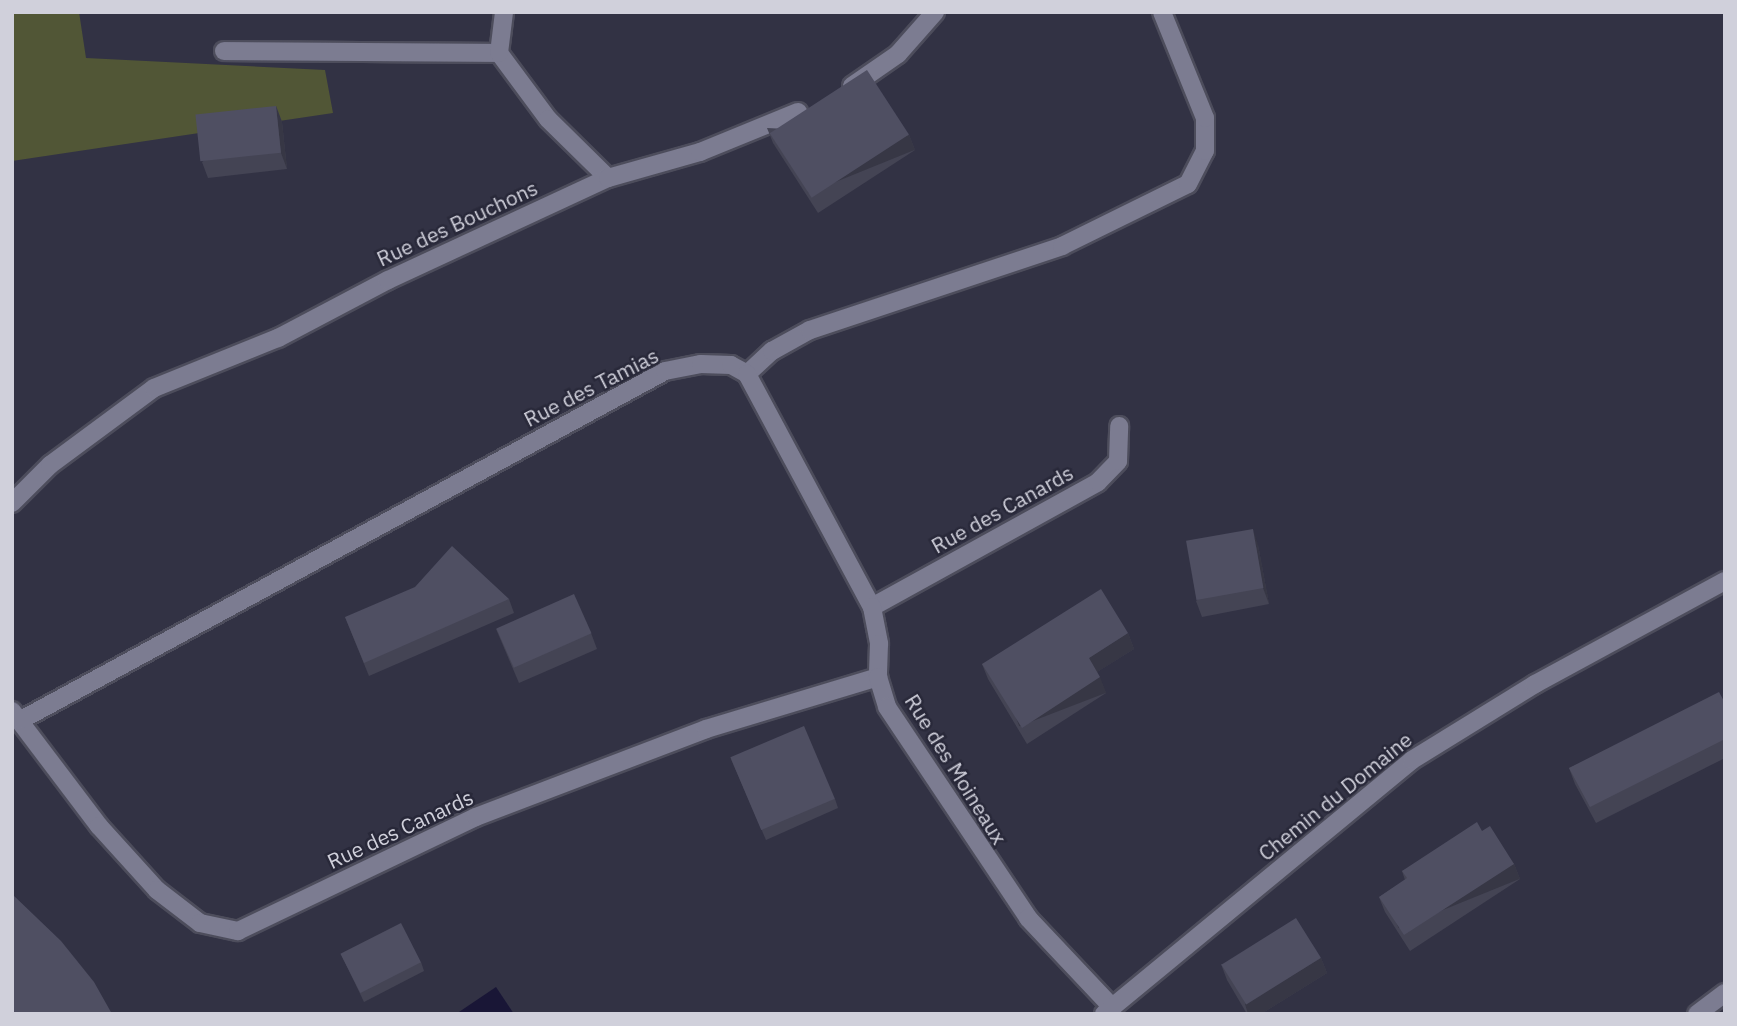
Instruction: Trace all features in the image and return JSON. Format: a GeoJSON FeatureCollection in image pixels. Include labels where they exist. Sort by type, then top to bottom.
{"type":"FeatureCollection","features":[{"type":"Feature","properties":{"kind":"street"},"geometry":{"type":"LineString","coordinates":[[505,12],[499,53],[548,119],[608,178]]}},
{"type":"Feature","properties":{"kind":"street"},"geometry":{"type":"LineString","coordinates":[[837,94],[898,54],[934,12]]}},
{"type":"Feature","properties":{"kind":"street"},"geometry":{"type":"LineString","coordinates":[[747,374],[772,351],[810,330],[1062,246],[1188,184],[1205,151],[1205,118],[1162,12]]}},
{"type":"Feature","properties":{"kind":"street"},"geometry":{"type":"LineString","coordinates":[[225,51],[499,53]]}},
{"type":"Feature","properties":{"kind":"street","name":"Rue des Bouchons"},"geometry":{"type":"LineString","coordinates":[[12,503],[50,465],[154,388],[278,338],[388,280],[608,178],[700,152],[813,105]]}},
{"type":"Feature","properties":{"kind":"street","name":"Rue des Tamias"},"geometry":{"type":"LineString","coordinates":[[17,716],[665,372],[701,364],[731,365],[747,374]]}},
{"type":"Feature","properties":{"kind":"street","name":"Rue des Moineaux"},"geometry":{"type":"LineString","coordinates":[[747,374],[872,607],[879,643],[878,677],[887,706],[999,877],[1057,953],[1108,1011]]}},
{"type":"Feature","properties":{"kind":"street","name":"Rue des Canards"},"geometry":{"type":"LineString","coordinates":[[872,607],[1098,482],[1118,461],[1119,426]]}},
{"type":"Feature","properties":{"kind":"street","name":"Chemin du Domaine"},"geometry":{"type":"LineString","coordinates":[[1108,1011],[1412,760],[1535,684],[1725,581]]}},
{"type":"Feature","properties":{"kind":"street","name":"Rue des Canards"},"geometry":{"type":"LineString","coordinates":[[17,716],[99,826],[157,890],[200,923],[238,931],[476,817],[706,729],[878,677]]}},
{"type":"Feature","properties":{"kind":"street"},"geometry":{"type":"LineString","coordinates":[[1697,1014],[1725,993]]}},
{"type":"Feature","properties":{"kind":"green space"},"geometry":{"type":"Polygon","coordinates":[[[12,12],[79,12],[86,58],[325,70],[333,113],[12,161],[12,12]]]}},
{"type":"Feature","properties":{"kind":"shaded area"},"geometry":{"type":"Polygon","coordinates":[[[496,987],[514,1014],[456,1014],[496,987]]]}},
{"type":"Feature","properties":{"kind":"building"},"geometry":{"type":"Polygon","coordinates":[[[867,70],[909,135],[812,198],[770,133],[867,70]]]}},
{"type":"Feature","properties":{"kind":"building"},"geometry":{"type":"Polygon","coordinates":[[[276,106],[281,153],[200,161],[195,114],[276,106]]]}},
{"type":"Feature","properties":{"kind":"building"},"geometry":{"type":"Polygon","coordinates":[[[1253,529],[1263,588],[1196,600],[1186,541],[1253,529]]]}},
{"type":"Feature","properties":{"kind":"building"},"geometry":{"type":"Polygon","coordinates":[[[452,546],[509,599],[364,663],[345,617],[415,587],[452,546]]]}},
{"type":"Feature","properties":{"kind":"building"},"geometry":{"type":"Polygon","coordinates":[[[1101,589],[1128,633],[1089,658],[1100,677],[1022,728],[982,664],[1101,589]]]}},
{"type":"Feature","properties":{"kind":"building"},"geometry":{"type":"Polygon","coordinates":[[[574,594],[591,633],[514,668],[496,629],[574,594]]]}},
{"type":"Feature","properties":{"kind":"building"},"geometry":{"type":"Polygon","coordinates":[[[1719,692],[1725,703],[1725,739],[1590,807],[1569,768],[1719,692]]]}},
{"type":"Feature","properties":{"kind":"building"},"geometry":{"type":"Polygon","coordinates":[[[804,726],[835,799],[761,830],[730,757],[804,726]]]}},
{"type":"Feature","properties":{"kind":"building"},"geometry":{"type":"Polygon","coordinates":[[[1477,822],[1482,831],[1490,826],[1514,864],[1404,935],[1379,897],[1407,878],[1402,871],[1477,822]]]}},
{"type":"Feature","properties":{"kind":"building"},"geometry":{"type":"Polygon","coordinates":[[[12,894],[61,941],[94,982],[112,1014],[12,1014],[12,894]]]}},
{"type":"Feature","properties":{"kind":"building"},"geometry":{"type":"Polygon","coordinates":[[[1296,918],[1321,958],[1246,1004],[1221,965],[1296,918]]]}},
{"type":"Feature","properties":{"kind":"building"},"geometry":{"type":"Polygon","coordinates":[[[401,923],[421,962],[360,993],[340,954],[401,923]]]}}]}
